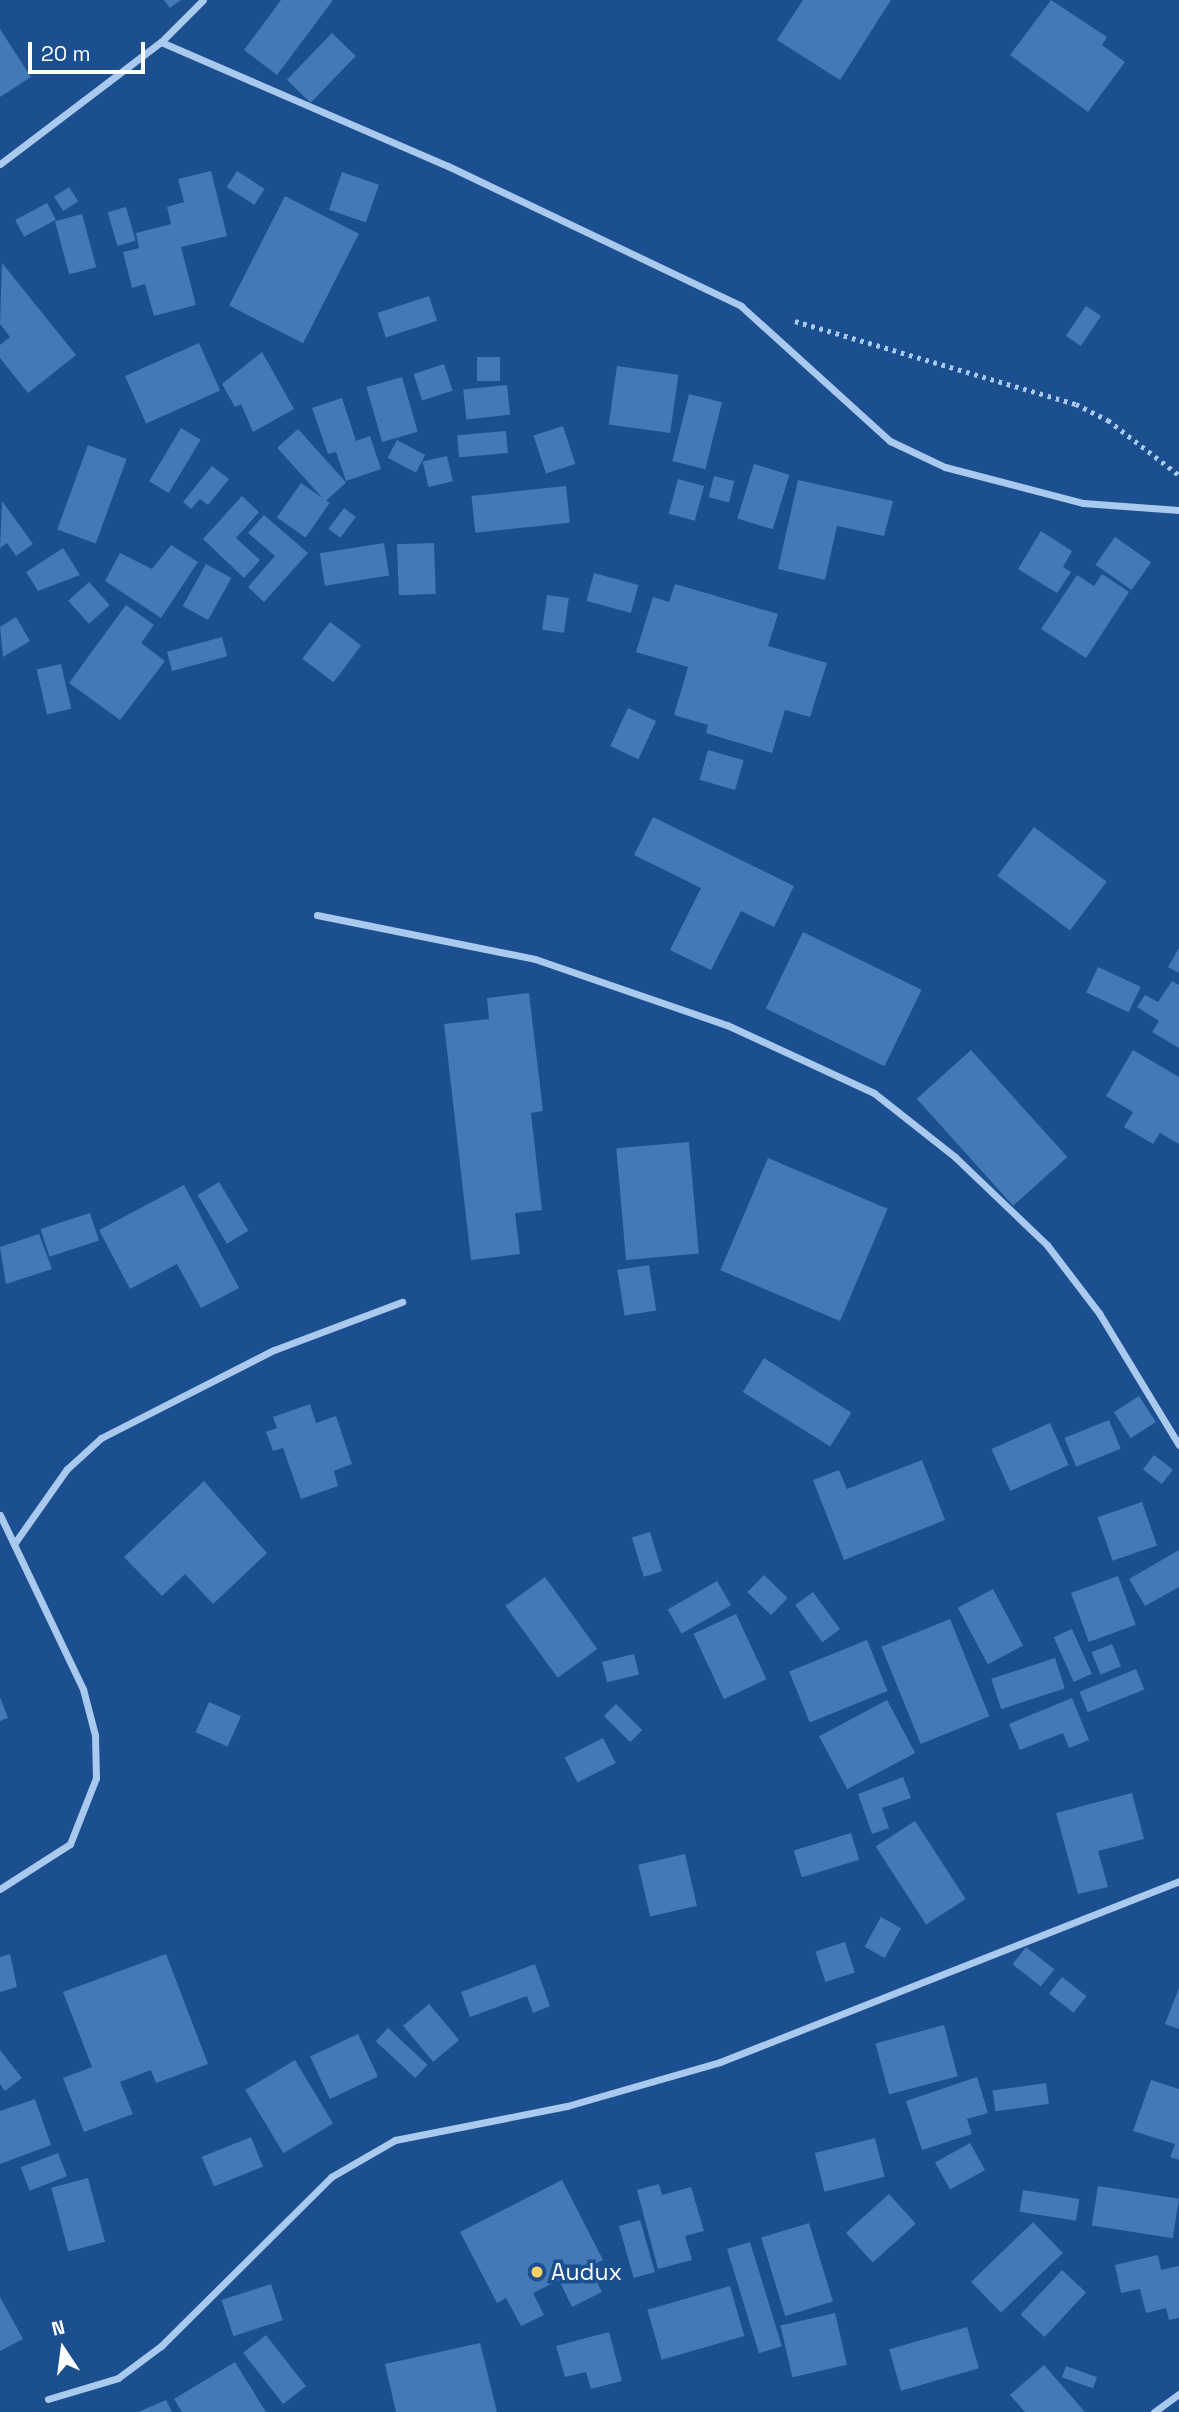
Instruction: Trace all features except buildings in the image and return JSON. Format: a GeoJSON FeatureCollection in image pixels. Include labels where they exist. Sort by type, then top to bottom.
{"type":"FeatureCollection","features":[{"type":"Feature","properties":{"kind":"street"},"geometry":{"type":"LineString","coordinates":[[0,164],[161,42],[203,0]]}},
{"type":"Feature","properties":{"kind":"street"},"geometry":{"type":"LineString","coordinates":[[161,42],[387,138],[741,306],[890,441],[945,467],[1083,503],[1179,510]]}},
{"type":"Feature","properties":{"kind":"street"},"geometry":{"type":"LineString","coordinates":[[317,915],[535,959],[727,1025],[874,1093],[955,1157],[1047,1245],[1099,1313],[1179,1445]]}},
{"type":"Feature","properties":{"kind":"street"},"geometry":{"type":"LineString","coordinates":[[14,1544],[67,1469],[101,1438],[274,1350],[402,1302]]}},
{"type":"Feature","properties":{"kind":"street"},"geometry":{"type":"LineString","coordinates":[[0,1516],[83,1689],[95,1735],[96,1778],[70,1844],[0,1889]]}},
{"type":"Feature","properties":{"kind":"street"},"geometry":{"type":"LineString","coordinates":[[48,2399],[118,2378],[161,2346],[331,2177],[395,2140],[555,2109],[720,2062],[1179,1881]]}},
{"type":"Feature","properties":{"kind":"street"},"geometry":{"type":"LineString","coordinates":[[1154,2412],[1179,2394]]}},
{"type":"Feature","properties":{"kind":"path"},"geometry":{"type":"LineString","coordinates":[[791,320],[1076,404],[1108,420],[1179,475]]}},
{"type":"Feature","properties":{"kind":"place","name":"Audux"},"geometry":{"type":"Point","coordinates":[537,2272]}}]}
